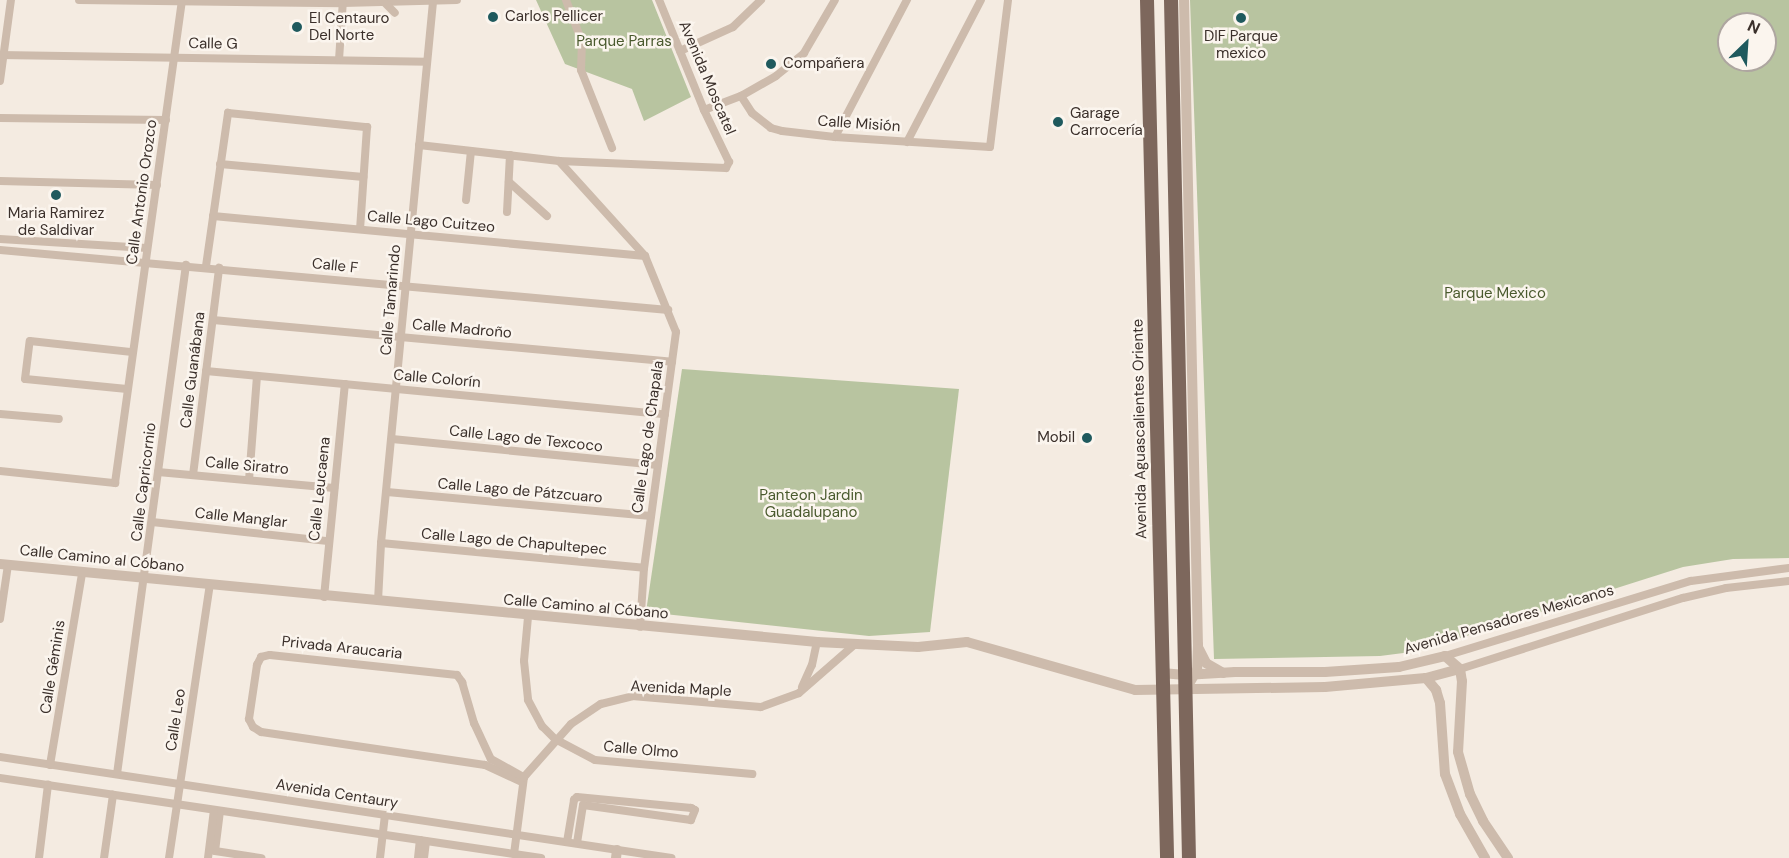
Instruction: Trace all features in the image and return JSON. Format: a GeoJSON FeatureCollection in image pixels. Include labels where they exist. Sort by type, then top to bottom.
{"type":"FeatureCollection","features":[{"type":"Feature","properties":{"kind":"main road","name":"Avenida Aguascalientes Oriente"},"geometry":{"type":"LineString","coordinates":[[1147,0],[1167,858]]}},
{"type":"Feature","properties":{"kind":"main road"},"geometry":{"type":"LineString","coordinates":[[1171,0],[1182,517],[1189,680],[1189,858]]}},
{"type":"Feature","properties":{"kind":"main road"},"geometry":{"type":"LineString","coordinates":[[1174,149],[1185,136]]}},
{"type":"Feature","properties":{"kind":"main road"},"geometry":{"type":"LineString","coordinates":[[1153,243],[1176,242]]}},
{"type":"Feature","properties":{"kind":"main road"},"geometry":{"type":"LineString","coordinates":[[1182,517],[1194,533]]}},
{"type":"Feature","properties":{"kind":"street"},"geometry":{"type":"LineString","coordinates":[[0,81],[11,0]]}},
{"type":"Feature","properties":{"kind":"street"},"geometry":{"type":"LineString","coordinates":[[79,0],[343,2],[457,0]]}},
{"type":"Feature","properties":{"kind":"street"},"geometry":{"type":"LineString","coordinates":[[566,0],[582,42],[580,70],[612,148]]}},
{"type":"Feature","properties":{"kind":"street","name":"Avenida Moscatel"},"geometry":{"type":"LineString","coordinates":[[559,161],[717,170],[729,166],[659,0]]}},
{"type":"Feature","properties":{"kind":"street"},"geometry":{"type":"LineString","coordinates":[[680,51],[733,27],[760,0]]}},
{"type":"Feature","properties":{"kind":"street"},"geometry":{"type":"LineString","coordinates":[[704,110],[741,96],[776,76],[804,53],[835,0]]}},
{"type":"Feature","properties":{"kind":"street"},"geometry":{"type":"LineString","coordinates":[[835,137],[907,0]]}},
{"type":"Feature","properties":{"kind":"street"},"geometry":{"type":"LineString","coordinates":[[908,142],[981,0]]}},
{"type":"Feature","properties":{"kind":"street"},"geometry":{"type":"LineString","coordinates":[[1184,0],[1185,136],[1198,645],[1189,680]]}},
{"type":"Feature","properties":{"kind":"street","name":"Calle Antonio Orozco"},"geometry":{"type":"LineString","coordinates":[[0,471],[115,483],[182,1]]}},
{"type":"Feature","properties":{"kind":"street"},"geometry":{"type":"LineString","coordinates":[[383,1],[395,13]]}},
{"type":"Feature","properties":{"kind":"street","name":"Calle Misión"},"geometry":{"type":"LineString","coordinates":[[741,96],[752,113],[771,129],[835,137],[990,147],[1006,1]]}},
{"type":"Feature","properties":{"kind":"street"},"geometry":{"type":"LineString","coordinates":[[339,60],[343,2]]}},
{"type":"Feature","properties":{"kind":"street","name":"Calle Tamarindo"},"geometry":{"type":"LineString","coordinates":[[378,601],[381,543],[433,2]]}},
{"type":"Feature","properties":{"kind":"street","name":"Calle G"},"geometry":{"type":"LineString","coordinates":[[2,56],[427,62]]}},
{"type":"Feature","properties":{"kind":"street"},"geometry":{"type":"LineString","coordinates":[[206,266],[228,113],[367,127],[360,229]]}},
{"type":"Feature","properties":{"kind":"street"},"geometry":{"type":"LineString","coordinates":[[0,118],[166,120]]}},
{"type":"Feature","properties":{"kind":"street"},"geometry":{"type":"LineString","coordinates":[[419,145],[559,161]]}},
{"type":"Feature","properties":{"kind":"street"},"geometry":{"type":"LineString","coordinates":[[466,200],[471,151]]}},
{"type":"Feature","properties":{"kind":"street"},"geometry":{"type":"LineString","coordinates":[[507,212],[510,155]]}},
{"type":"Feature","properties":{"kind":"street","name":"Calle Lago de Chapala"},"geometry":{"type":"LineString","coordinates":[[559,161],[645,256],[676,332],[644,568],[640,627]]}},
{"type":"Feature","properties":{"kind":"street"},"geometry":{"type":"LineString","coordinates":[[220,164],[363,177]]}},
{"type":"Feature","properties":{"kind":"street"},"geometry":{"type":"LineString","coordinates":[[0,181],[157,185]]}},
{"type":"Feature","properties":{"kind":"street"},"geometry":{"type":"LineString","coordinates":[[509,182],[548,216]]}},
{"type":"Feature","properties":{"kind":"street","name":"Calle Lago Cuitzeo"},"geometry":{"type":"LineString","coordinates":[[213,216],[645,256]]}},
{"type":"Feature","properties":{"kind":"street"},"geometry":{"type":"LineString","coordinates":[[0,239],[147,248]]}},
{"type":"Feature","properties":{"kind":"street","name":"Calle F"},"geometry":{"type":"LineString","coordinates":[[0,250],[219,267],[668,310]]}},
{"type":"Feature","properties":{"kind":"street","name":"Calle Capricornio"},"geometry":{"type":"LineString","coordinates":[[117,774],[186,265]]}},
{"type":"Feature","properties":{"kind":"street","name":"Calle Guanábana"},"geometry":{"type":"LineString","coordinates":[[193,476],[219,267]]}},
{"type":"Feature","properties":{"kind":"street","name":"Calle Madroño"},"geometry":{"type":"LineString","coordinates":[[213,320],[672,362]]}},
{"type":"Feature","properties":{"kind":"street"},"geometry":{"type":"LineString","coordinates":[[127,388],[25,379],[30,341],[132,352]]}},
{"type":"Feature","properties":{"kind":"street","name":"Calle Colorín"},"geometry":{"type":"LineString","coordinates":[[206,371],[665,414]]}},
{"type":"Feature","properties":{"kind":"street"},"geometry":{"type":"LineString","coordinates":[[249,480],[257,376]]}},
{"type":"Feature","properties":{"kind":"street","name":"Calle Leucaena"},"geometry":{"type":"LineString","coordinates":[[324,597],[345,384]]}},
{"type":"Feature","properties":{"kind":"street"},"geometry":{"type":"LineString","coordinates":[[0,414],[59,419]]}},
{"type":"Feature","properties":{"kind":"street","name":"Calle Lago de Texcoco"},"geometry":{"type":"LineString","coordinates":[[392,439],[658,465]]}},
{"type":"Feature","properties":{"kind":"street","name":"Calle Siratro"},"geometry":{"type":"LineString","coordinates":[[158,472],[334,488]]}},
{"type":"Feature","properties":{"kind":"street","name":"Calle Lago de Pátzcuaro"},"geometry":{"type":"LineString","coordinates":[[387,492],[651,516]]}},
{"type":"Feature","properties":{"kind":"street","name":"Calle Manglar"},"geometry":{"type":"LineString","coordinates":[[152,522],[328,541]]}},
{"type":"Feature","properties":{"kind":"street","name":"Calle Lago de Chapultepec"},"geometry":{"type":"LineString","coordinates":[[381,543],[644,568]]}},
{"type":"Feature","properties":{"kind":"street"},"geometry":{"type":"LineString","coordinates":[[0,619],[4,565]]}},
{"type":"Feature","properties":{"kind":"street","name":"Calle Camino al Cóbano"},"geometry":{"type":"LineString","coordinates":[[4,565],[528,617],[854,645],[918,646],[966,642],[1127,689],[1143,691],[1163,688]]}},
{"type":"Feature","properties":{"kind":"street","name":"Avenida Pensadores Mexicanos"},"geometry":{"type":"LineString","coordinates":[[1163,688],[1223,673],[1325,672],[1399,667],[1470,650],[1678,585],[1723,576],[1789,568]]}},
{"type":"Feature","properties":{"kind":"street","name":"Calle Géminis"},"geometry":{"type":"LineString","coordinates":[[50,765],[82,573]]}},
{"type":"Feature","properties":{"kind":"street","name":"Avenida Pensadores Mexicanos"},"geometry":{"type":"LineString","coordinates":[[1162,673],[1189,680],[1325,687],[1426,678],[1683,598],[1726,588],[1789,581]]}},
{"type":"Feature","properties":{"kind":"street","name":"Calle Leo"},"geometry":{"type":"LineString","coordinates":[[169,858],[210,585]]}},
{"type":"Feature","properties":{"kind":"street"},"geometry":{"type":"LineString","coordinates":[[1678,585],[1683,598]]}},
{"type":"Feature","properties":{"kind":"street","name":"Calle Olmo"},"geometry":{"type":"LineString","coordinates":[[528,617],[524,661],[528,700],[542,726],[555,739],[595,760],[752,774]]}},
{"type":"Feature","properties":{"kind":"street"},"geometry":{"type":"LineString","coordinates":[[799,693],[812,665],[817,642]]}},
{"type":"Feature","properties":{"kind":"street","name":"Avenida Maple"},"geometry":{"type":"LineString","coordinates":[[523,779],[555,739],[571,724],[601,705],[632,696],[760,707],[799,693],[854,645]]}},
{"type":"Feature","properties":{"kind":"street"},"geometry":{"type":"LineString","coordinates":[[1198,645],[1206,663],[1223,673]]}},
{"type":"Feature","properties":{"kind":"street"},"geometry":{"type":"LineString","coordinates":[[1470,650],[1476,663]]}},
{"type":"Feature","properties":{"kind":"street","name":"Privada Araucaria"},"geometry":{"type":"LineString","coordinates":[[488,762],[462,682],[457,675],[270,655],[261,657],[257,665],[249,719],[253,727],[261,732],[488,762],[523,779]]}},
{"type":"Feature","properties":{"kind":"street"},"geometry":{"type":"LineString","coordinates":[[1445,656],[1460,669],[1462,681],[1458,752],[1470,794],[1483,821],[1508,858]]}},
{"type":"Feature","properties":{"kind":"street"},"geometry":{"type":"LineString","coordinates":[[1426,678],[1436,690],[1440,703],[1445,774],[1460,814],[1485,858]]}},
{"type":"Feature","properties":{"kind":"street","name":"Avenida Centaury"},"geometry":{"type":"LineString","coordinates":[[0,757],[516,834],[572,843],[617,854],[670,858]]}},
{"type":"Feature","properties":{"kind":"street"},"geometry":{"type":"LineString","coordinates":[[0,778],[541,858]]}},
{"type":"Feature","properties":{"kind":"street"},"geometry":{"type":"LineString","coordinates":[[514,854],[523,779]]}},
{"type":"Feature","properties":{"kind":"street"},"geometry":{"type":"LineString","coordinates":[[39,858],[48,785]]}},
{"type":"Feature","properties":{"kind":"street"},"geometry":{"type":"LineString","coordinates":[[104,858],[114,795]]}},
{"type":"Feature","properties":{"kind":"street"},"geometry":{"type":"LineString","coordinates":[[577,797],[695,810],[690,820],[583,805],[572,843],[574,800],[577,797]]}},
{"type":"Feature","properties":{"kind":"street"},"geometry":{"type":"LineString","coordinates":[[208,858],[217,810]]}},
{"type":"Feature","properties":{"kind":"street"},"geometry":{"type":"LineString","coordinates":[[217,810],[215,851],[261,858]]}},
{"type":"Feature","properties":{"kind":"street"},"geometry":{"type":"LineString","coordinates":[[380,858],[385,815]]}},
{"type":"Feature","properties":{"kind":"street"},"geometry":{"type":"LineString","coordinates":[[418,858],[423,841]]}},
{"type":"Feature","properties":{"kind":"street"},"geometry":{"type":"LineString","coordinates":[[423,841],[424,858]]}},
{"type":"Feature","properties":{"kind":"green space","name":"Parque Parras"},"geometry":{"type":"Polygon","coordinates":[[[536,0],[652,0],[691,97],[644,121],[632,89],[565,64],[536,0]]]}},
{"type":"Feature","properties":{"kind":"green space","name":"Parque Mexico"},"geometry":{"type":"Polygon","coordinates":[[[1190,0],[1789,0],[1789,558],[1733,559],[1683,567],[1419,651],[1380,656],[1214,659],[1190,0]]]}},
{"type":"Feature","properties":{"kind":"green space","name":"Panteon Jardin Guadalupano"},"geometry":{"type":"Polygon","coordinates":[[[682,369],[959,389],[930,632],[869,636],[646,612],[682,369]]]}},
{"type":"Feature","properties":{"kind":"place","name":"Carlos Pellicer"},"geometry":{"type":"Point","coordinates":[493,17]}},
{"type":"Feature","properties":{"kind":"place","name":"DIF Parque mexico"},"geometry":{"type":"Point","coordinates":[1241,18]}},
{"type":"Feature","properties":{"kind":"place","name":"El Centauro Del Norte"},"geometry":{"type":"Point","coordinates":[297,27]}},
{"type":"Feature","properties":{"kind":"place","name":"Compañera"},"geometry":{"type":"Point","coordinates":[771,64]}},
{"type":"Feature","properties":{"kind":"place","name":"Garage Carrocería"},"geometry":{"type":"Point","coordinates":[1058,122]}},
{"type":"Feature","properties":{"kind":"place","name":"Maria Ramirez de Saldivar"},"geometry":{"type":"Point","coordinates":[56,195]}},
{"type":"Feature","properties":{"kind":"place","name":"Mobil"},"geometry":{"type":"Point","coordinates":[1087,438]}}]}
